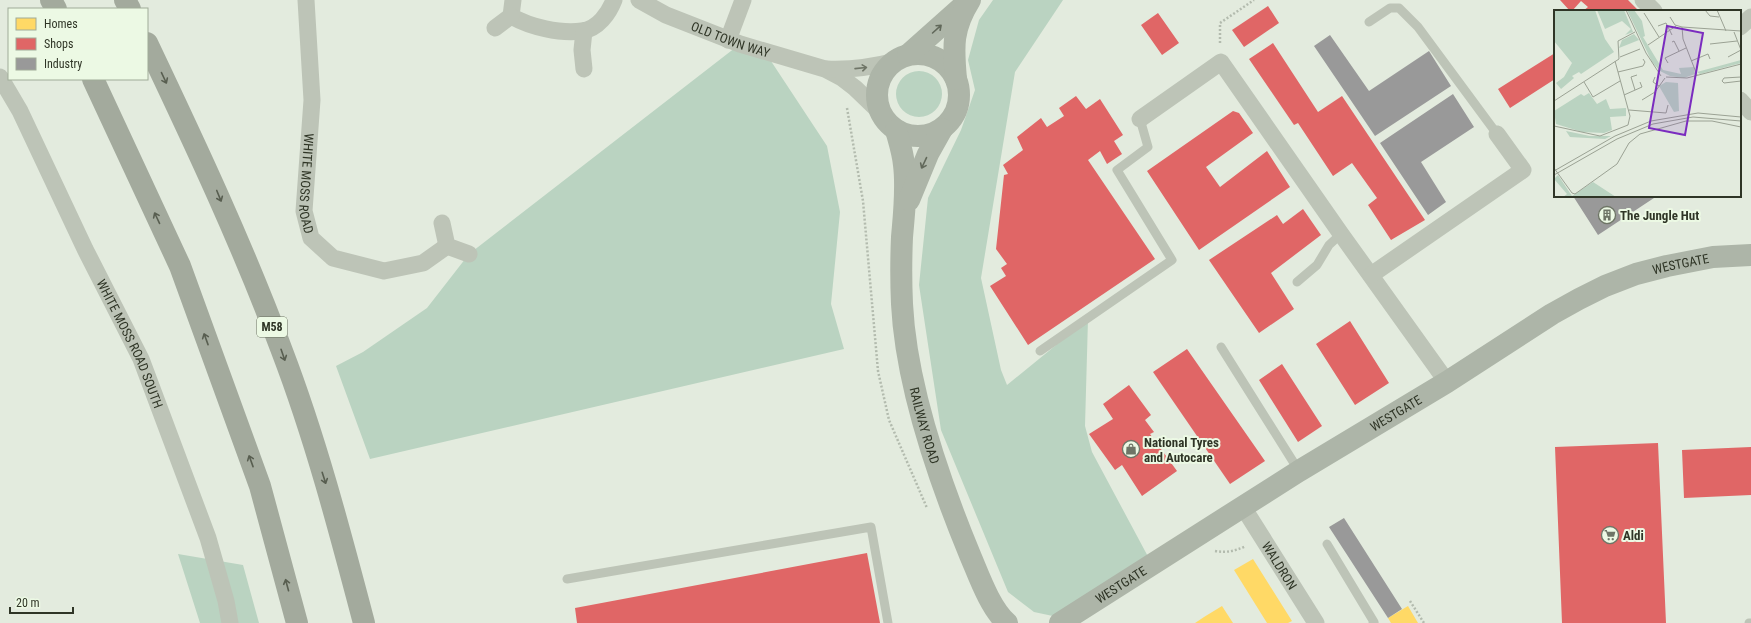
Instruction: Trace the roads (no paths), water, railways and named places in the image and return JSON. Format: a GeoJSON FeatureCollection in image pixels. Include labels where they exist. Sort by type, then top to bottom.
{"type":"FeatureCollection","features":[{"type":"Feature","properties":{"kind":"highway","name":"M58"},"geometry":{"type":"LineString","coordinates":[[148,45],[213,182],[282,352],[336,516],[364,623]]}},
{"type":"Feature","properties":{"kind":"highway"},"geometry":{"type":"LineString","coordinates":[[93,80],[180,266],[260,486],[297,623]]}},
{"type":"Feature","properties":{"kind":"main road"},"geometry":{"type":"LineString","coordinates":[[902,58],[920,54],[932,56],[951,70],[956,80],[960,93],[958,107],[952,119],[942,129],[932,134],[919,136],[907,135],[896,130],[887,122],[881,113],[878,102],[877,92],[880,81],[885,70],[902,58],[969,1]]}},
{"type":"Feature","properties":{"kind":"main road"},"geometry":{"type":"LineString","coordinates":[[956,80],[953,51],[955,35],[959,19],[969,1]]}},
{"type":"Feature","properties":{"kind":"main road","name":"RAILWAY ROAD"},"geometry":{"type":"LineString","coordinates":[[904,213],[914,185],[942,129]]}},
{"type":"Feature","properties":{"kind":"main road","name":"RAILWAY ROAD"},"geometry":{"type":"LineString","coordinates":[[896,130],[904,166],[904,213],[901,268],[902,306],[908,350],[916,391],[942,481],[960,532],[978,574],[1000,616],[1007,623]]}},
{"type":"Feature","properties":{"kind":"main road","name":"WESTGATE"},"geometry":{"type":"LineString","coordinates":[[1060,623],[1299,471],[1447,382],[1552,314],[1605,286],[1636,274],[1713,257],[1751,255]]}},
{"type":"Feature","properties":{"kind":"street","name":"WHITE MOSS ROAD"},"geometry":{"type":"LineString","coordinates":[[306,0],[312,100],[304,210],[311,238],[333,258],[384,271],[423,263],[447,246]]}},
{"type":"Feature","properties":{"kind":"street"},"geometry":{"type":"LineString","coordinates":[[495,28],[512,8],[526,25],[558,30],[584,31],[600,22],[610,9],[614,0]]}},
{"type":"Feature","properties":{"kind":"street","name":"OLD TOWN WAY"},"geometry":{"type":"LineString","coordinates":[[639,0],[666,15],[728,40],[825,69],[842,78],[855,88],[881,113]]}},
{"type":"Feature","properties":{"kind":"street"},"geometry":{"type":"LineString","coordinates":[[728,40],[743,0]]}},
{"type":"Feature","properties":{"kind":"street"},"geometry":{"type":"LineString","coordinates":[[1643,0],[1653,10]]}},
{"type":"Feature","properties":{"kind":"street"},"geometry":{"type":"LineString","coordinates":[[1741,26],[1751,17]]}},
{"type":"Feature","properties":{"kind":"street"},"geometry":{"type":"LineString","coordinates":[[584,31],[582,50],[584,69]]}},
{"type":"Feature","properties":{"kind":"street","name":"OLD TOWN WAY"},"geometry":{"type":"LineString","coordinates":[[825,69],[858,69],[873,67],[902,58]]}},
{"type":"Feature","properties":{"kind":"street"},"geometry":{"type":"LineString","coordinates":[[1140,119],[1221,62],[1341,234],[1447,382]]}},
{"type":"Feature","properties":{"kind":"street","name":"WHITE MOSS ROAD SOUTH"},"geometry":{"type":"LineString","coordinates":[[0,77],[20,111],[141,360],[208,538],[226,601],[230,623]]}},
{"type":"Feature","properties":{"kind":"street"},"geometry":{"type":"LineString","coordinates":[[1741,101],[1751,112]]}},
{"type":"Feature","properties":{"kind":"street"},"geometry":{"type":"LineString","coordinates":[[1371,275],[1523,170],[1497,134]]}},
{"type":"Feature","properties":{"kind":"street"},"geometry":{"type":"LineString","coordinates":[[442,223],[447,246],[469,254]]}},
{"type":"Feature","properties":{"kind":"street","name":"WALDRON"},"geometry":{"type":"LineString","coordinates":[[1243,507],[1316,623]]}},
{"type":"Feature","properties":{"kind":"lane"},"geometry":{"type":"LineString","coordinates":[[1369,22],[1390,8],[1399,8],[1418,28],[1481,115],[1497,134]]}},
{"type":"Feature","properties":{"kind":"lane"},"geometry":{"type":"LineString","coordinates":[[1040,351],[1172,260],[1117,170],[1148,147],[1140,119]]}},
{"type":"Feature","properties":{"kind":"lane"},"geometry":{"type":"LineString","coordinates":[[1298,282],[1317,265],[1329,245],[1341,234]]}},
{"type":"Feature","properties":{"kind":"lane"},"geometry":{"type":"LineString","coordinates":[[1221,347],[1299,471]]}},
{"type":"Feature","properties":{"kind":"lane"},"geometry":{"type":"LineString","coordinates":[[567,579],[871,527],[888,623]]}},
{"type":"Feature","properties":{"kind":"lane"},"geometry":{"type":"LineString","coordinates":[[1327,544],[1374,622],[1373,623]]}},
{"type":"Feature","properties":{"kind":"place","name":"The Jungle Hut"},"geometry":{"type":"Point","coordinates":[1607,215]}},
{"type":"Feature","properties":{"kind":"place","name":"National Tyres and Autocare"},"geometry":{"type":"Point","coordinates":[1131,449]}},
{"type":"Feature","properties":{"kind":"place","name":"Aldi"},"geometry":{"type":"Point","coordinates":[1610,535]}}]}
